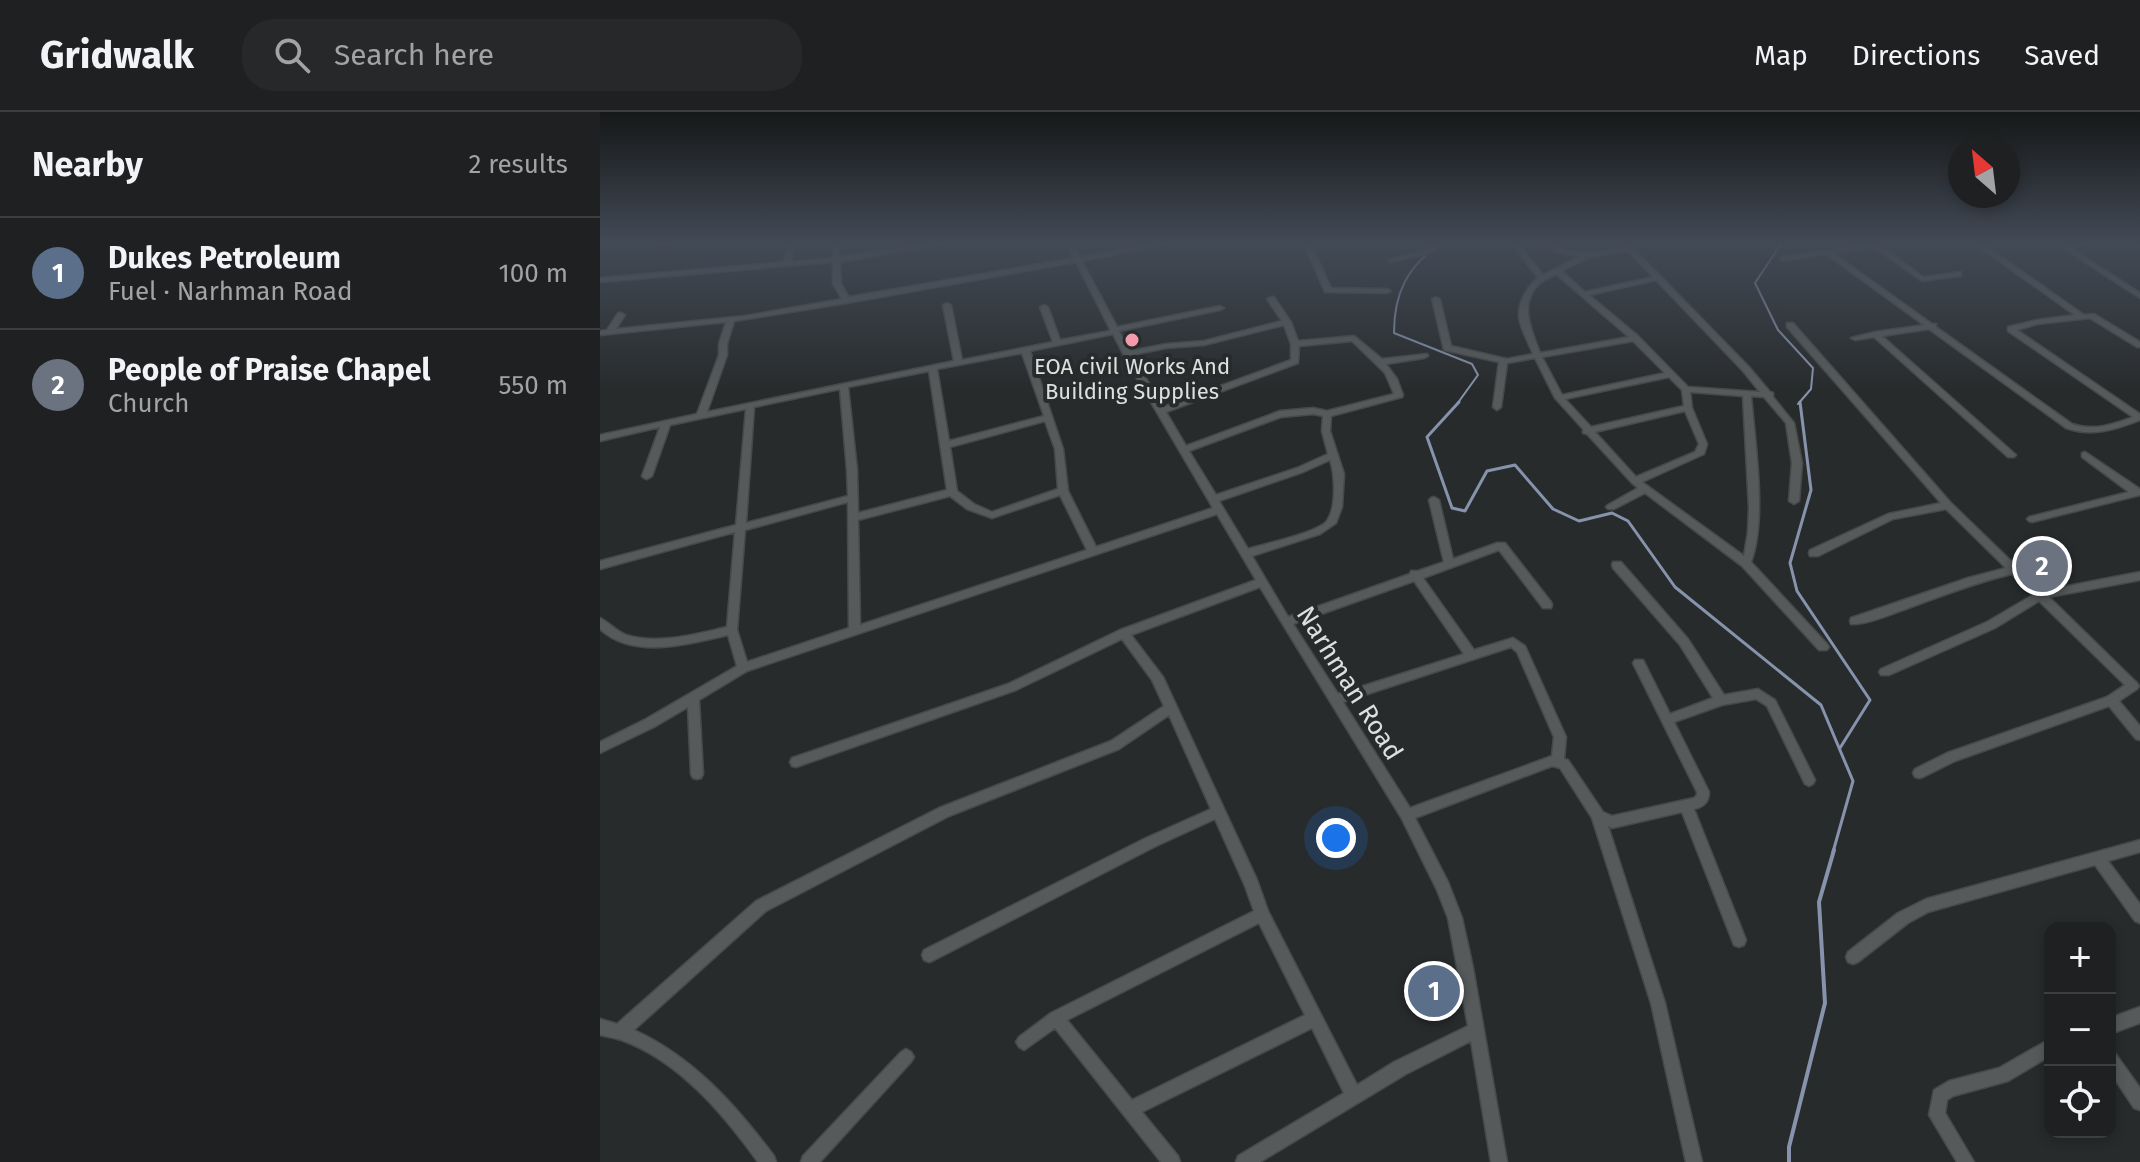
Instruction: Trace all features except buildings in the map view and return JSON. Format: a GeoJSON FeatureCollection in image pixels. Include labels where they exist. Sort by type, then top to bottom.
{"type":"FeatureCollection","features":[{"type":"Feature","properties":{"kind":"street"},"geometry":{"type":"LineString","coordinates":[[842,293],[847,301]]}},
{"type":"Feature","properties":{"kind":"street"},"geometry":{"type":"LineString","coordinates":[[600,333],[731,319],[892,293]]}},
{"type":"Feature","properties":{"kind":"street","name":"Narhman Road"},"geometry":{"type":"LineString","coordinates":[[1094,293],[1215,505],[1407,815],[1443,887],[1455,918],[1499,1162]]}},
{"type":"Feature","properties":{"kind":"street"},"geometry":{"type":"LineString","coordinates":[[1529,293],[1523,317],[1537,355],[1559,398],[1586,431],[1644,489],[1746,563],[1823,647]]}},
{"type":"Feature","properties":{"kind":"street"},"geometry":{"type":"LineString","coordinates":[[1584,294],[1588,293]]}},
{"type":"Feature","properties":{"kind":"street"},"geometry":{"type":"LineString","coordinates":[[1671,293],[1770,395],[1790,423],[1797,463],[1794,501]]}},
{"type":"Feature","properties":{"kind":"street"},"geometry":{"type":"LineString","coordinates":[[1886,293],[2077,430],[2094,429],[2139,417]]}},
{"type":"Feature","properties":{"kind":"street"},"geometry":{"type":"LineString","coordinates":[[2048,293],[2081,316]]}},
{"type":"Feature","properties":{"kind":"street"},"geometry":{"type":"LineString","coordinates":[[1584,294],[1635,338],[1686,389],[1770,395]]}},
{"type":"Feature","properties":{"kind":"street"},"geometry":{"type":"LineString","coordinates":[[1161,411],[1292,363],[1297,356],[1296,344],[1287,322],[1271,299]]}},
{"type":"Feature","properties":{"kind":"street"},"geometry":{"type":"LineString","coordinates":[[1436,299],[1447,348],[1503,361],[1635,338]]}},
{"type":"Feature","properties":{"kind":"street"},"geometry":{"type":"LineString","coordinates":[[947,305],[958,362]]}},
{"type":"Feature","properties":{"kind":"street"},"geometry":{"type":"LineString","coordinates":[[1044,307],[1057,342]]}},
{"type":"Feature","properties":{"kind":"street"},"geometry":{"type":"LineString","coordinates":[[600,438],[1220,308]]}},
{"type":"Feature","properties":{"kind":"street"},"geometry":{"type":"LineString","coordinates":[[610,332],[621,315]]}},
{"type":"Feature","properties":{"kind":"street"},"geometry":{"type":"LineString","coordinates":[[2139,417],[2011,329],[2081,316],[2097,318],[2140,345]]}},
{"type":"Feature","properties":{"kind":"street"},"geometry":{"type":"LineString","coordinates":[[701,416],[723,355],[731,319]]}},
{"type":"Feature","properties":{"kind":"street"},"geometry":{"type":"LineString","coordinates":[[1127,354],[1166,346],[1204,343],[1287,322]]}},
{"type":"Feature","properties":{"kind":"street"},"geometry":{"type":"LineString","coordinates":[[1790,325],[1948,505],[2133,686],[2111,700],[1951,757],[1919,773]]}},
{"type":"Feature","properties":{"kind":"street"},"geometry":{"type":"LineString","coordinates":[[1855,338],[1933,326]]}},
{"type":"Feature","properties":{"kind":"street"},"geometry":{"type":"LineString","coordinates":[[1875,334],[2011,455]]}},
{"type":"Feature","properties":{"kind":"street"},"geometry":{"type":"LineString","coordinates":[[1184,450],[1280,414],[1313,411],[1327,414],[1399,395],[1392,378],[1379,362],[1349,336],[1296,344]]}},
{"type":"Feature","properties":{"kind":"street"},"geometry":{"type":"LineString","coordinates":[[1025,349],[1059,449],[1063,491],[1092,550]]}},
{"type":"Feature","properties":{"kind":"street"},"geometry":{"type":"LineString","coordinates":[[1379,362],[1424,356]]}},
{"type":"Feature","properties":{"kind":"street"},"geometry":{"type":"LineString","coordinates":[[1497,407],[1503,361]]}},
{"type":"Feature","properties":{"kind":"street"},"geometry":{"type":"LineString","coordinates":[[933,368],[952,492],[983,513],[992,515],[1063,491]]}},
{"type":"Feature","properties":{"kind":"street"},"geometry":{"type":"LineString","coordinates":[[1559,398],[1670,374]]}},
{"type":"Feature","properties":{"kind":"street"},"geometry":{"type":"LineString","coordinates":[[844,386],[852,470],[855,631]]}},
{"type":"Feature","properties":{"kind":"street"},"geometry":{"type":"LineString","coordinates":[[1635,481],[1699,454],[1703,444],[1688,408],[1686,389]]}},
{"type":"Feature","properties":{"kind":"street"},"geometry":{"type":"LineString","coordinates":[[1746,563],[1751,557],[1753,517],[1747,394]]}},
{"type":"Feature","properties":{"kind":"street"},"geometry":{"type":"LineString","coordinates":[[743,668],[732,630],[750,406]]}},
{"type":"Feature","properties":{"kind":"street"},"geometry":{"type":"LineString","coordinates":[[1586,431],[1688,408]]}},
{"type":"Feature","properties":{"kind":"street"},"geometry":{"type":"LineString","coordinates":[[1245,554],[1317,532],[1331,523],[1337,507],[1339,474],[1331,456],[1325,424],[1327,414]]}},
{"type":"Feature","properties":{"kind":"street"},"geometry":{"type":"LineString","coordinates":[[945,445],[1047,418]]}},
{"type":"Feature","properties":{"kind":"street"},"geometry":{"type":"LineString","coordinates":[[647,476],[666,424]]}},
{"type":"Feature","properties":{"kind":"street"},"geometry":{"type":"LineString","coordinates":[[2085,455],[2138,492]]}},
{"type":"Feature","properties":{"kind":"street"},"geometry":{"type":"LineString","coordinates":[[600,748],[743,668],[1092,550],[1215,505],[1331,456]]}},
{"type":"Feature","properties":{"kind":"street"},"geometry":{"type":"LineString","coordinates":[[1611,507],[1644,489]]}},
{"type":"Feature","properties":{"kind":"street"},"geometry":{"type":"LineString","coordinates":[[852,518],[952,492]]}},
{"type":"Feature","properties":{"kind":"street"},"geometry":{"type":"LineString","coordinates":[[2032,519],[2138,492]]}},
{"type":"Feature","properties":{"kind":"street"},"geometry":{"type":"LineString","coordinates":[[600,565],[851,498]]}},
{"type":"Feature","properties":{"kind":"street"},"geometry":{"type":"LineString","coordinates":[[1434,500],[1449,562]]}},
{"type":"Feature","properties":{"kind":"street"},"geometry":{"type":"LineString","coordinates":[[1814,553],[1891,516],[1948,505]]}},
{"type":"Feature","properties":{"kind":"street"},"geometry":{"type":"LineString","coordinates":[[1286,622],[1501,546],[1547,605]]}},
{"type":"Feature","properties":{"kind":"street"},"geometry":{"type":"LineString","coordinates":[[1617,565],[1684,642],[1721,700]]}},
{"type":"Feature","properties":{"kind":"street"},"geometry":{"type":"LineString","coordinates":[[1855,621],[1896,609],[1936,592],[2012,570]]}},
{"type":"Feature","properties":{"kind":"street"},"geometry":{"type":"LineString","coordinates":[[1415,574],[1471,655]]}},
{"type":"Feature","properties":{"kind":"street"},"geometry":{"type":"LineString","coordinates":[[1885,672],[1991,625],[2041,595],[2140,576]]}},
{"type":"Feature","properties":{"kind":"street"},"geometry":{"type":"LineString","coordinates":[[796,762],[1012,687],[1124,633],[1263,582]]}},
{"type":"Feature","properties":{"kind":"street"},"geometry":{"type":"LineString","coordinates":[[601,627],[621,637],[672,643],[732,630]]}},
{"type":"Feature","properties":{"kind":"street"},"geometry":{"type":"LineString","coordinates":[[1124,633],[1157,677],[1252,885],[1262,914],[1354,1095]]}},
{"type":"Feature","properties":{"kind":"street"},"geometry":{"type":"LineString","coordinates":[[1335,700],[1513,642],[1521,649],[1560,737],[1558,761]]}},
{"type":"Feature","properties":{"kind":"street"},"geometry":{"type":"LineString","coordinates":[[1598,816],[1612,822],[1686,806],[1703,798],[1703,792],[1639,663]]}},
{"type":"Feature","properties":{"kind":"street"},"geometry":{"type":"LineString","coordinates":[[1667,720],[1721,700],[1758,694],[1767,699],[1809,780]]}},
{"type":"Feature","properties":{"kind":"street"},"geometry":{"type":"LineString","coordinates":[[693,698],[697,774]]}},
{"type":"Feature","properties":{"kind":"street"},"geometry":{"type":"LineString","coordinates":[[2111,700],[2140,735]]}},
{"type":"Feature","properties":{"kind":"street"},"geometry":{"type":"LineString","coordinates":[[621,1031],[761,906],[944,812],[1115,745],[1169,709]]}},
{"type":"Feature","properties":{"kind":"street"},"geometry":{"type":"LineString","coordinates":[[1407,815],[1558,761],[1564,764],[1598,816],[1658,1003],[1694,1162]]}},
{"type":"Feature","properties":{"kind":"street"},"geometry":{"type":"LineString","coordinates":[[1686,806],[1739,940]]}},
{"type":"Feature","properties":{"kind":"street"},"geometry":{"type":"LineString","coordinates":[[929,955],[1151,842],[1217,812]]}},
{"type":"Feature","properties":{"kind":"street"},"geometry":{"type":"LineString","coordinates":[[1853,957],[1903,918],[1926,906],[2140,846]]}},
{"type":"Feature","properties":{"kind":"street"},"geometry":{"type":"LineString","coordinates":[[2097,857],[2140,916]]}},
{"type":"Feature","properties":{"kind":"street"},"geometry":{"type":"LineString","coordinates":[[1024,1042],[1056,1018],[1262,914]]}},
{"type":"Feature","properties":{"kind":"street"},"geometry":{"type":"LineString","coordinates":[[2116,1024],[2140,1015]]}},
{"type":"Feature","properties":{"kind":"street"},"geometry":{"type":"LineString","coordinates":[[1056,1018],[1172,1162]]}},
{"type":"Feature","properties":{"kind":"street"},"geometry":{"type":"LineString","coordinates":[[1129,1110],[1314,1019]]}},
{"type":"Feature","properties":{"kind":"street"},"geometry":{"type":"LineString","coordinates":[[600,1027],[621,1031],[671,1059],[742,1125],[768,1162]]}},
{"type":"Feature","properties":{"kind":"street"},"geometry":{"type":"LineString","coordinates":[[1244,1162],[1438,1047],[1477,1030]]}},
{"type":"Feature","properties":{"kind":"street"},"geometry":{"type":"LineString","coordinates":[[1966,1162],[1937,1115],[1940,1096],[1949,1089],[2002,1075],[2044,1050]]}},
{"type":"Feature","properties":{"kind":"street"},"geometry":{"type":"LineString","coordinates":[[809,1162],[906,1057]]}},
{"type":"Feature","properties":{"kind":"street"},"geometry":{"type":"LineString","coordinates":[[2115,1066],[2140,1102]]}},
{"type":"Feature","properties":{"kind":"waterway"},"geometry":{"type":"LineString","coordinates":[[1400,293],[1394,333],[1472,364],[1478,375],[1457,404]]}},
{"type":"Feature","properties":{"kind":"waterway"},"geometry":{"type":"LineString","coordinates":[[1760,293],[1778,330],[1813,368],[1811,389],[1798,404]]}},
{"type":"Feature","properties":{"kind":"waterway"},"geometry":{"type":"LineString","coordinates":[[1459,402],[1427,437],[1452,508],[1465,511],[1487,471],[1515,465],[1553,509],[1579,521],[1612,513],[1628,521],[1675,587],[1821,705],[1853,781],[1833,852]]}},
{"type":"Feature","properties":{"kind":"waterway"},"geometry":{"type":"LineString","coordinates":[[1800,402],[1811,490],[1790,563],[1797,591],[1870,700],[1840,748]]}},
{"type":"Feature","properties":{"kind":"waterway"},"geometry":{"type":"LineString","coordinates":[[1789,1162],[1789,1147],[1825,1003],[1819,902],[1834,850]]}},
{"type":"Feature","properties":{"kind":"place","name":"EOA civil Works And Building Supplies"},"geometry":{"type":"Point","coordinates":[1132,340]}},
{"type":"Feature","properties":{"kind":"place","name":"People of Praise Chapel"},"geometry":{"type":"Point","coordinates":[2042,566]}},
{"type":"Feature","properties":{"kind":"place","name":"Dukes Petroleum"},"geometry":{"type":"Point","coordinates":[1434,991]}}]}
